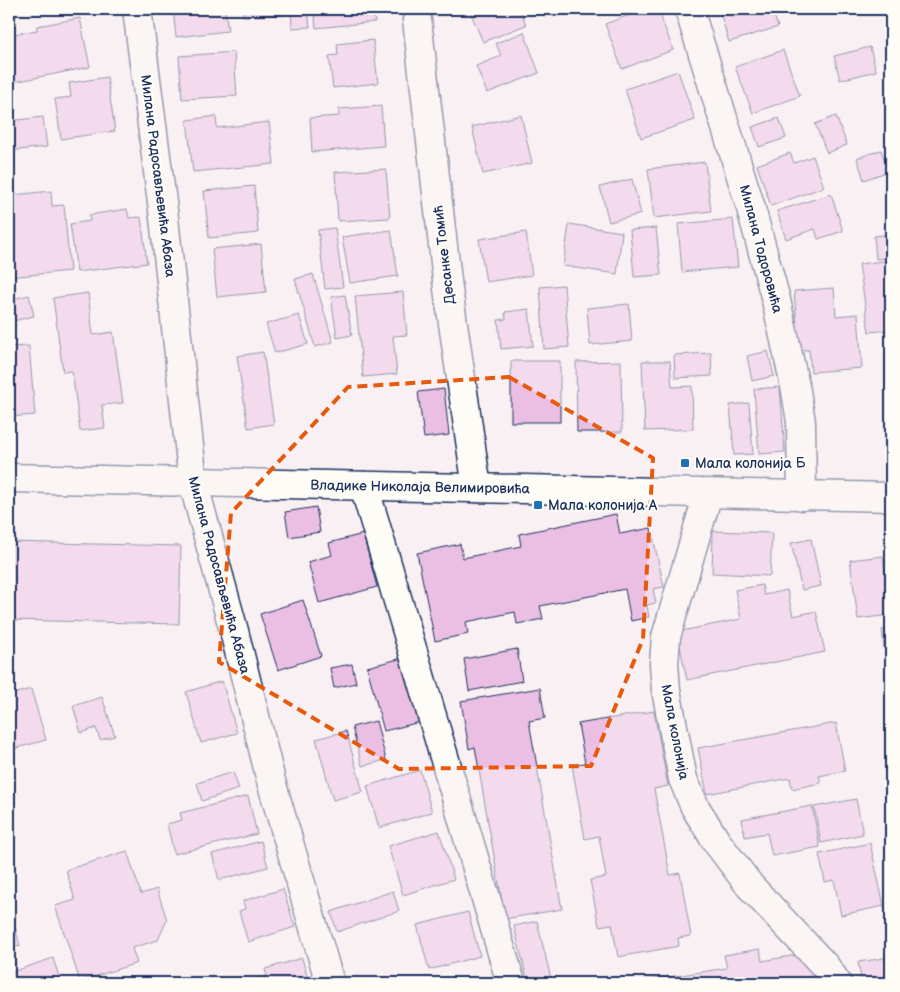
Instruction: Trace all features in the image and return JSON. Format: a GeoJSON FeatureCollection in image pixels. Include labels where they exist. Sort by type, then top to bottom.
{"type":"FeatureCollection","features":[{"type":"Feature","properties":{"kind":"street","name":"Милана Радосављевића Абаза"},"geometry":{"type":"LineString","coordinates":[[137,9],[164,218],[193,482],[234,631],[271,781],[330,983]]}},
{"type":"Feature","properties":{"kind":"street","name":"Милана Тодоровића"},"geometry":{"type":"LineString","coordinates":[[688,9],[750,205],[778,309],[801,422],[802,496]]}},
{"type":"Feature","properties":{"kind":"street","name":"Десанке Томић"},"geometry":{"type":"LineString","coordinates":[[417,20],[448,289],[477,488]]}},
{"type":"Feature","properties":{"kind":"street","name":"Владике Николаја Велимировића"},"geometry":{"type":"LineString","coordinates":[[9,478],[802,496],[891,496]]}},
{"type":"Feature","properties":{"kind":"street"},"geometry":{"type":"LineString","coordinates":[[364,486],[511,983]]}},
{"type":"Feature","properties":{"kind":"street","name":"Мала колонија"},"geometry":{"type":"LineString","coordinates":[[708,494],[666,637],[664,664],[666,690],[683,779],[695,807],[716,841],[750,886],[819,959],[837,983]]}},
{"type":"Feature","properties":{"kind":"highlighted area"},"geometry":{"type":"Polygon","coordinates":[[[509,377],[653,458],[643,639],[591,766],[399,769],[219,662],[231,513],[348,387],[509,377]]]}},
{"type":"Feature","properties":{"kind":"building"},"geometry":{"type":"Polygon","coordinates":[[[173,9],[225,9],[228,31],[176,37],[173,9]]]}},
{"type":"Feature","properties":{"kind":"building"},"geometry":{"type":"Polygon","coordinates":[[[243,9],[283,9],[283,15],[243,16],[243,9]]]}},
{"type":"Feature","properties":{"kind":"building"},"geometry":{"type":"Polygon","coordinates":[[[291,9],[308,9],[310,27],[292,28],[291,9]]]}},
{"type":"Feature","properties":{"kind":"building"},"geometry":{"type":"Polygon","coordinates":[[[314,9],[373,9],[375,22],[316,28],[314,9]]]}},
{"type":"Feature","properties":{"kind":"building"},"geometry":{"type":"Polygon","coordinates":[[[469,9],[520,9],[526,25],[483,42],[469,9]]]}},
{"type":"Feature","properties":{"kind":"building"},"geometry":{"type":"Polygon","coordinates":[[[646,9],[658,9],[673,50],[622,69],[605,24],[646,9]]]}},
{"type":"Feature","properties":{"kind":"building"},"geometry":{"type":"Polygon","coordinates":[[[719,9],[772,9],[778,27],[729,42],[719,9]]]}},
{"type":"Feature","properties":{"kind":"building"},"geometry":{"type":"Polygon","coordinates":[[[80,18],[90,67],[9,83],[9,35],[37,30],[37,26],[80,18]]]}},
{"type":"Feature","properties":{"kind":"building"},"geometry":{"type":"Polygon","coordinates":[[[524,32],[539,73],[487,93],[476,66],[501,56],[496,43],[524,32]]]}},
{"type":"Feature","properties":{"kind":"building"},"geometry":{"type":"Polygon","coordinates":[[[373,40],[378,83],[333,88],[329,56],[338,55],[337,44],[373,40]]]}},
{"type":"Feature","properties":{"kind":"building"},"geometry":{"type":"Polygon","coordinates":[[[870,47],[876,71],[840,80],[834,56],[870,47]]]}},
{"type":"Feature","properties":{"kind":"building"},"geometry":{"type":"Polygon","coordinates":[[[783,50],[800,96],[753,113],[735,67],[783,50]]]}},
{"type":"Feature","properties":{"kind":"building"},"geometry":{"type":"Polygon","coordinates":[[[234,52],[237,96],[182,99],[179,56],[234,52]]]}},
{"type":"Feature","properties":{"kind":"building"},"geometry":{"type":"Polygon","coordinates":[[[678,71],[695,120],[641,138],[625,89],[678,71]]]}},
{"type":"Feature","properties":{"kind":"building"},"geometry":{"type":"Polygon","coordinates":[[[107,77],[115,131],[61,139],[55,99],[71,97],[69,83],[107,77]]]}},
{"type":"Feature","properties":{"kind":"building"},"geometry":{"type":"Polygon","coordinates":[[[381,106],[384,146],[312,152],[310,118],[339,116],[339,109],[381,106]]]}},
{"type":"Feature","properties":{"kind":"building"},"geometry":{"type":"Polygon","coordinates":[[[521,115],[532,163],[483,174],[472,127],[521,115]]]}},
{"type":"Feature","properties":{"kind":"building"},"geometry":{"type":"Polygon","coordinates":[[[216,116],[217,128],[269,122],[274,164],[193,172],[187,120],[216,116]]]}},
{"type":"Feature","properties":{"kind":"building"},"geometry":{"type":"Polygon","coordinates":[[[836,116],[847,145],[827,153],[815,124],[836,116]]]}},
{"type":"Feature","properties":{"kind":"building"},"geometry":{"type":"Polygon","coordinates":[[[43,117],[47,147],[9,151],[9,121],[43,117]]]}},
{"type":"Feature","properties":{"kind":"building"},"geometry":{"type":"Polygon","coordinates":[[[779,118],[786,138],[759,147],[752,127],[779,118]]]}},
{"type":"Feature","properties":{"kind":"building"},"geometry":{"type":"Polygon","coordinates":[[[881,150],[889,171],[864,180],[857,158],[881,150]]]}},
{"type":"Feature","properties":{"kind":"building"},"geometry":{"type":"Polygon","coordinates":[[[790,153],[794,163],[813,156],[824,187],[771,206],[757,165],[790,153]]]}},
{"type":"Feature","properties":{"kind":"building"},"geometry":{"type":"Polygon","coordinates":[[[705,162],[711,211],[654,218],[648,169],[705,162]]]}},
{"type":"Feature","properties":{"kind":"building"},"geometry":{"type":"Polygon","coordinates":[[[386,169],[390,218],[338,221],[335,172],[386,169]]]}},
{"type":"Feature","properties":{"kind":"building"},"geometry":{"type":"Polygon","coordinates":[[[632,179],[641,214],[609,222],[600,187],[632,179]]]}},
{"type":"Feature","properties":{"kind":"building"},"geometry":{"type":"Polygon","coordinates":[[[254,186],[258,233],[209,238],[204,191],[254,186]]]}},
{"type":"Feature","properties":{"kind":"building"},"geometry":{"type":"Polygon","coordinates":[[[51,191],[52,206],[64,205],[70,271],[9,277],[9,210],[14,209],[13,195],[51,191]]]}},
{"type":"Feature","properties":{"kind":"building"},"geometry":{"type":"Polygon","coordinates":[[[831,194],[843,231],[818,239],[815,229],[786,239],[777,211],[831,194]]]}},
{"type":"Feature","properties":{"kind":"building"},"geometry":{"type":"Polygon","coordinates":[[[127,209],[129,218],[141,217],[147,263],[77,272],[70,224],[90,221],[89,215],[127,209]]]}},
{"type":"Feature","properties":{"kind":"building"},"geometry":{"type":"Polygon","coordinates":[[[733,219],[738,267],[682,272],[678,224],[733,219]]]}},
{"type":"Feature","properties":{"kind":"building"},"geometry":{"type":"Polygon","coordinates":[[[569,224],[622,232],[617,274],[563,266],[569,224]]]}},
{"type":"Feature","properties":{"kind":"building"},"geometry":{"type":"Polygon","coordinates":[[[335,228],[343,287],[325,289],[318,230],[335,228]]]}},
{"type":"Feature","properties":{"kind":"building"},"geometry":{"type":"Polygon","coordinates":[[[656,228],[661,275],[634,277],[630,230],[656,228]]]}},
{"type":"Feature","properties":{"kind":"building"},"geometry":{"type":"Polygon","coordinates":[[[391,230],[398,276],[350,283],[342,237],[391,230]]]}},
{"type":"Feature","properties":{"kind":"building"},"geometry":{"type":"Polygon","coordinates":[[[526,232],[532,275],[486,282],[479,239],[526,232]]]}},
{"type":"Feature","properties":{"kind":"building"},"geometry":{"type":"Polygon","coordinates":[[[891,234],[891,258],[876,259],[874,236],[891,234]]]}},
{"type":"Feature","properties":{"kind":"building"},"geometry":{"type":"Polygon","coordinates":[[[261,244],[266,292],[217,297],[212,249],[261,244]]]}},
{"type":"Feature","properties":{"kind":"building"},"geometry":{"type":"Polygon","coordinates":[[[891,260],[891,330],[869,332],[859,264],[891,260]]]}},
{"type":"Feature","properties":{"kind":"building"},"geometry":{"type":"Polygon","coordinates":[[[313,274],[333,342],[315,347],[295,279],[313,274]]]}},
{"type":"Feature","properties":{"kind":"building"},"geometry":{"type":"Polygon","coordinates":[[[564,285],[569,347],[544,349],[540,287],[564,285]]]}},
{"type":"Feature","properties":{"kind":"building"},"geometry":{"type":"Polygon","coordinates":[[[834,288],[836,316],[858,314],[862,368],[811,372],[809,350],[799,350],[794,291],[834,288]]]}},
{"type":"Feature","properties":{"kind":"building"},"geometry":{"type":"Polygon","coordinates":[[[403,292],[407,335],[393,336],[397,374],[363,377],[355,296],[403,292]]]}},
{"type":"Feature","properties":{"kind":"building"},"geometry":{"type":"Polygon","coordinates":[[[88,293],[93,335],[113,332],[123,403],[102,405],[105,428],[80,431],[72,371],[63,372],[53,298],[88,293]]]}},
{"type":"Feature","properties":{"kind":"building"},"geometry":{"type":"Polygon","coordinates":[[[29,295],[34,316],[9,322],[9,300],[29,295]]]}},
{"type":"Feature","properties":{"kind":"building"},"geometry":{"type":"Polygon","coordinates":[[[345,295],[352,335],[337,338],[331,297],[345,295]]]}},
{"type":"Feature","properties":{"kind":"building"},"geometry":{"type":"Polygon","coordinates":[[[629,304],[632,341],[590,345],[587,308],[629,304]]]}},
{"type":"Feature","properties":{"kind":"building"},"geometry":{"type":"Polygon","coordinates":[[[529,309],[533,346],[501,349],[498,320],[506,319],[505,312],[529,309]]]}},
{"type":"Feature","properties":{"kind":"building"},"geometry":{"type":"Polygon","coordinates":[[[299,315],[308,344],[275,353],[266,324],[299,315]]]}},
{"type":"Feature","properties":{"kind":"building"},"geometry":{"type":"Polygon","coordinates":[[[29,346],[35,415],[9,417],[9,347],[29,346]]]}},
{"type":"Feature","properties":{"kind":"building"},"geometry":{"type":"Polygon","coordinates":[[[768,351],[774,376],[752,381],[747,356],[768,351]]]}},
{"type":"Feature","properties":{"kind":"building"},"geometry":{"type":"Polygon","coordinates":[[[263,352],[274,424],[248,428],[237,356],[263,352]]]}},
{"type":"Feature","properties":{"kind":"building"},"geometry":{"type":"Polygon","coordinates":[[[711,353],[712,376],[675,378],[674,355],[711,353]]]}},
{"type":"Feature","properties":{"kind":"building"},"geometry":{"type":"Polygon","coordinates":[[[511,361],[560,361],[560,422],[511,422],[511,361]]]}},
{"type":"Feature","properties":{"kind":"building"},"geometry":{"type":"Polygon","coordinates":[[[621,361],[622,432],[577,432],[576,362],[621,361]]]}},
{"type":"Feature","properties":{"kind":"building"},"geometry":{"type":"Polygon","coordinates":[[[642,361],[670,361],[672,387],[692,386],[693,429],[645,431],[642,361]]]}},
{"type":"Feature","properties":{"kind":"building"},"geometry":{"type":"Polygon","coordinates":[[[780,387],[785,452],[759,454],[754,389],[780,387]]]}},
{"type":"Feature","properties":{"kind":"building"},"geometry":{"type":"Polygon","coordinates":[[[444,389],[449,435],[424,438],[418,392],[444,389]]]}},
{"type":"Feature","properties":{"kind":"building"},"geometry":{"type":"Polygon","coordinates":[[[749,403],[753,454],[734,455],[730,405],[749,403]]]}},
{"type":"Feature","properties":{"kind":"building"},"geometry":{"type":"Polygon","coordinates":[[[316,507],[320,532],[289,537],[285,512],[316,507]]]}},
{"type":"Feature","properties":{"kind":"building"},"geometry":{"type":"Polygon","coordinates":[[[616,514],[620,534],[651,528],[664,587],[653,589],[656,603],[647,605],[649,617],[631,621],[625,589],[540,606],[543,619],[517,624],[515,612],[466,622],[468,634],[435,641],[417,553],[460,544],[463,558],[521,546],[519,534],[616,514]]]}},
{"type":"Feature","properties":{"kind":"building"},"geometry":{"type":"Polygon","coordinates":[[[713,531],[772,533],[770,576],[712,573],[713,531]]]}},
{"type":"Feature","properties":{"kind":"building"},"geometry":{"type":"Polygon","coordinates":[[[363,534],[377,587],[319,603],[308,562],[332,555],[329,543],[363,534]]]}},
{"type":"Feature","properties":{"kind":"building"},"geometry":{"type":"Polygon","coordinates":[[[811,539],[821,586],[802,590],[791,543],[811,539]]]}},
{"type":"Feature","properties":{"kind":"building"},"geometry":{"type":"Polygon","coordinates":[[[9,542],[181,546],[179,624],[9,620],[9,542]]]}},
{"type":"Feature","properties":{"kind":"building"},"geometry":{"type":"Polygon","coordinates":[[[883,556],[890,615],[858,619],[850,560],[883,556]]]}},
{"type":"Feature","properties":{"kind":"building"},"geometry":{"type":"Polygon","coordinates":[[[762,585],[764,595],[787,590],[793,616],[816,611],[825,652],[687,680],[677,632],[741,619],[735,590],[762,585]]]}},
{"type":"Feature","properties":{"kind":"building"},"geometry":{"type":"Polygon","coordinates":[[[303,600],[321,656],[278,670],[260,614],[303,600]]]}},
{"type":"Feature","properties":{"kind":"building"},"geometry":{"type":"Polygon","coordinates":[[[891,629],[891,648],[884,649],[882,630],[891,629]]]}},
{"type":"Feature","properties":{"kind":"building"},"geometry":{"type":"Polygon","coordinates":[[[517,649],[522,681],[469,691],[464,659],[517,649]]]}},
{"type":"Feature","properties":{"kind":"building"},"geometry":{"type":"Polygon","coordinates":[[[407,657],[424,721],[384,731],[367,667],[407,657]]]}},
{"type":"Feature","properties":{"kind":"building"},"geometry":{"type":"Polygon","coordinates":[[[352,664],[356,683],[334,688],[330,668],[352,664]]]}},
{"type":"Feature","properties":{"kind":"building"},"geometry":{"type":"Polygon","coordinates":[[[222,681],[237,733],[201,743],[186,692],[222,681]]]}},
{"type":"Feature","properties":{"kind":"building"},"geometry":{"type":"Polygon","coordinates":[[[540,688],[545,718],[529,721],[562,909],[505,919],[475,747],[469,749],[461,701],[540,688]]]}},
{"type":"Feature","properties":{"kind":"building"},"geometry":{"type":"Polygon","coordinates":[[[31,689],[46,740],[9,750],[9,695],[31,689]]]}},
{"type":"Feature","properties":{"kind":"building"},"geometry":{"type":"Polygon","coordinates":[[[102,697],[115,736],[100,740],[96,728],[81,733],[73,706],[102,697]]]}},
{"type":"Feature","properties":{"kind":"building"},"geometry":{"type":"Polygon","coordinates":[[[654,711],[668,786],[654,789],[670,875],[680,873],[691,936],[678,938],[679,946],[618,957],[612,924],[599,926],[590,880],[606,877],[599,836],[585,839],[572,765],[585,763],[578,724],[654,711]]]}},
{"type":"Feature","properties":{"kind":"building"},"geometry":{"type":"Polygon","coordinates":[[[376,721],[386,760],[362,766],[352,727],[376,721]]]}},
{"type":"Feature","properties":{"kind":"building"},"geometry":{"type":"Polygon","coordinates":[[[836,723],[845,771],[819,776],[821,783],[792,789],[790,778],[707,794],[698,748],[836,723]]]}},
{"type":"Feature","properties":{"kind":"building"},"geometry":{"type":"Polygon","coordinates":[[[346,731],[363,792],[333,800],[316,739],[346,731]]]}},
{"type":"Feature","properties":{"kind":"building"},"geometry":{"type":"Polygon","coordinates":[[[420,770],[432,812],[379,828],[367,786],[420,770]]]}},
{"type":"Feature","properties":{"kind":"building"},"geometry":{"type":"Polygon","coordinates":[[[233,772],[239,789],[202,801],[197,783],[233,772]]]}},
{"type":"Feature","properties":{"kind":"building"},"geometry":{"type":"Polygon","coordinates":[[[248,796],[257,834],[174,854],[167,824],[182,820],[180,813],[248,796]]]}},
{"type":"Feature","properties":{"kind":"building"},"geometry":{"type":"Polygon","coordinates":[[[856,799],[863,834],[821,843],[814,807],[856,799]]]}},
{"type":"Feature","properties":{"kind":"building"},"geometry":{"type":"Polygon","coordinates":[[[812,806],[820,847],[772,856],[767,833],[745,837],[742,819],[812,806]]]}},
{"type":"Feature","properties":{"kind":"building"},"geometry":{"type":"Polygon","coordinates":[[[439,831],[454,879],[403,895],[388,846],[439,831]]]}},
{"type":"Feature","properties":{"kind":"building"},"geometry":{"type":"Polygon","coordinates":[[[261,841],[268,867],[219,880],[212,854],[261,841]]]}},
{"type":"Feature","properties":{"kind":"building"},"geometry":{"type":"Polygon","coordinates":[[[870,843],[884,906],[841,915],[834,880],[825,882],[819,854],[870,843]]]}},
{"type":"Feature","properties":{"kind":"building"},"geometry":{"type":"Polygon","coordinates":[[[127,851],[141,894],[157,889],[167,920],[158,940],[132,948],[137,963],[80,981],[55,906],[75,900],[66,870],[127,851]]]}},
{"type":"Feature","properties":{"kind":"building"},"geometry":{"type":"Polygon","coordinates":[[[283,889],[295,927],[248,942],[239,911],[245,909],[243,901],[283,889]]]}},
{"type":"Feature","properties":{"kind":"building"},"geometry":{"type":"Polygon","coordinates":[[[393,891],[399,911],[337,932],[331,912],[393,891]]]}},
{"type":"Feature","properties":{"kind":"building"},"geometry":{"type":"Polygon","coordinates":[[[11,911],[20,946],[12,948],[16,965],[9,967],[9,912],[11,911]]]}},
{"type":"Feature","properties":{"kind":"building"},"geometry":{"type":"Polygon","coordinates":[[[468,912],[480,956],[429,970],[417,925],[468,912]]]}},
{"type":"Feature","properties":{"kind":"building"},"geometry":{"type":"Polygon","coordinates":[[[537,921],[552,983],[528,983],[514,926],[537,921]]]}},
{"type":"Feature","properties":{"kind":"building"},"geometry":{"type":"Polygon","coordinates":[[[760,949],[762,961],[808,953],[813,983],[629,983],[727,968],[724,955],[760,949]]]}},
{"type":"Feature","properties":{"kind":"building"},"geometry":{"type":"Polygon","coordinates":[[[891,957],[891,983],[862,983],[858,962],[891,957]]]}},
{"type":"Feature","properties":{"kind":"building"},"geometry":{"type":"Polygon","coordinates":[[[53,958],[61,983],[9,983],[9,973],[53,958]]]}},
{"type":"Feature","properties":{"kind":"building"},"geometry":{"type":"Polygon","coordinates":[[[302,958],[309,983],[258,983],[257,980],[267,976],[265,969],[302,958]]]}},
{"type":"Feature","properties":{"kind":"building"},"geometry":{"type":"Polygon","coordinates":[[[234,978],[236,983],[213,983],[234,978]]]}},
{"type":"Feature","properties":{"kind":"place","name":"Мала колонија Б"},"geometry":{"type":"Point","coordinates":[685,463]}},
{"type":"Feature","properties":{"kind":"place","name":"Мала колонија А"},"geometry":{"type":"Point","coordinates":[538,505]}}]}
